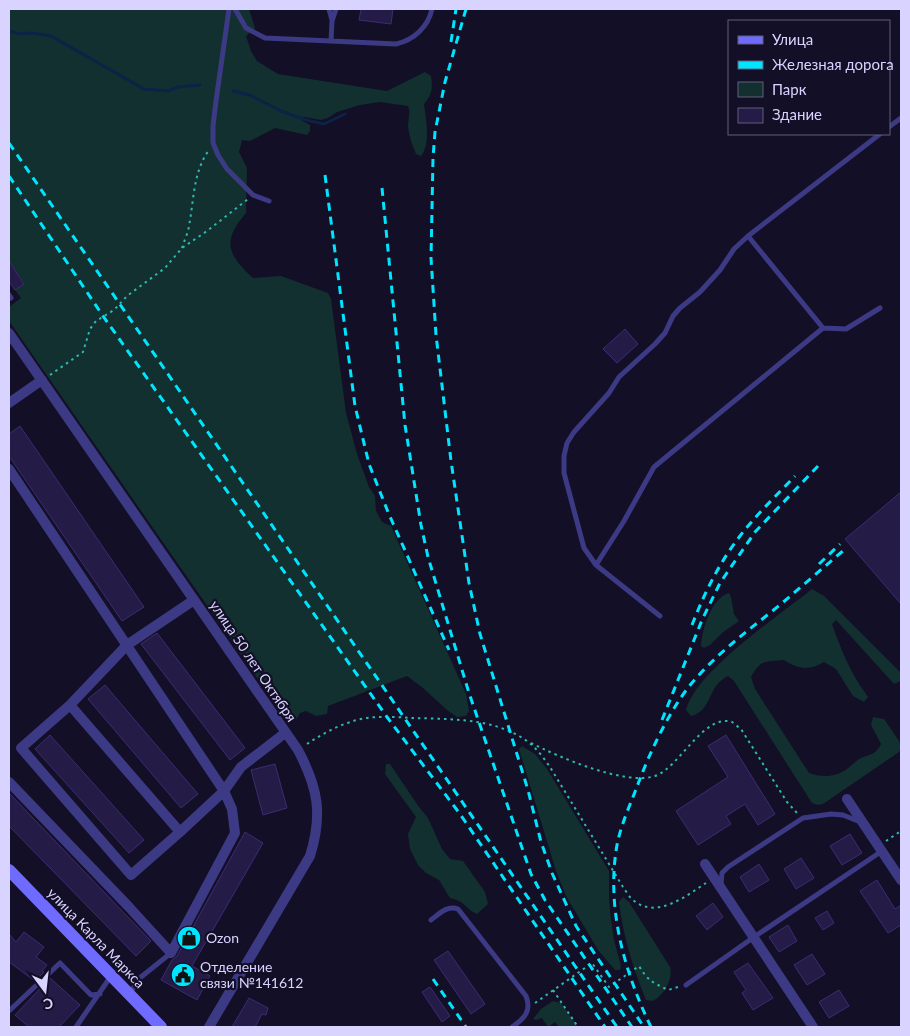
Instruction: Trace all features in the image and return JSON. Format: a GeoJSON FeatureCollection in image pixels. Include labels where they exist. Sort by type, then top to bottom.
{"type":"FeatureCollection","features":[{"type":"Feature","properties":{"kind":"street","name":"улица 50 лет Октября"},"geometry":{"type":"LineString","coordinates":[[9,333],[298,750],[309,771],[316,796],[317,827],[310,856],[209,1027]]}},
{"type":"Feature","properties":{"kind":"street"},"geometry":{"type":"LineString","coordinates":[[9,403],[42,380]]}},
{"type":"Feature","properties":{"kind":"street"},"geometry":{"type":"LineString","coordinates":[[9,469],[224,791],[232,809],[235,833],[171,953],[9,782]]}},
{"type":"Feature","properties":{"kind":"street"},"geometry":{"type":"LineString","coordinates":[[194,600],[126,645],[70,705],[21,748],[131,874],[224,791],[242,767],[285,733]]}},
{"type":"Feature","properties":{"kind":"street"},"geometry":{"type":"LineString","coordinates":[[70,705],[180,832]]}},
{"type":"Feature","properties":{"kind":"street"},"geometry":{"type":"LineString","coordinates":[[847,799],[901,880]]}},
{"type":"Feature","properties":{"kind":"street"},"geometry":{"type":"LineString","coordinates":[[704,864],[814,1027]]}},
{"type":"Feature","properties":{"kind":"street","name":"улица Карла Маркса"},"geometry":{"type":"LineString","coordinates":[[9,870],[161,1027]]}},
{"type":"Feature","properties":{"kind":"lane"},"geometry":{"type":"LineString","coordinates":[[228,9],[213,126],[213,143],[227,169],[252,195],[269,201]]}},
{"type":"Feature","properties":{"kind":"lane"},"geometry":{"type":"LineString","coordinates":[[235,9],[250,32],[265,38],[396,44],[404,42],[417,34],[432,9]]}},
{"type":"Feature","properties":{"kind":"lane"},"geometry":{"type":"LineString","coordinates":[[329,9],[332,20]]}},
{"type":"Feature","properties":{"kind":"lane"},"geometry":{"type":"LineString","coordinates":[[331,41],[332,20],[336,9]]}},
{"type":"Feature","properties":{"kind":"lane"},"geometry":{"type":"LineString","coordinates":[[890,126],[901,118]]}},
{"type":"Feature","properties":{"kind":"lane"},"geometry":{"type":"LineString","coordinates":[[660,616],[596,565],[584,548],[564,473],[564,456],[567,443],[574,432],[609,393],[619,377],[655,344],[665,333],[673,316],[705,287],[734,250],[748,236],[879,135]]}},
{"type":"Feature","properties":{"kind":"lane"},"geometry":{"type":"LineString","coordinates":[[748,236],[823,328]]}},
{"type":"Feature","properties":{"kind":"lane"},"geometry":{"type":"LineString","coordinates":[[596,565],[654,468],[823,328],[846,329],[880,308]]}},
{"type":"Feature","properties":{"kind":"lane"},"geometry":{"type":"LineString","coordinates":[[722,889],[722,873],[728,867],[803,818],[830,814],[854,818],[865,826]]}},
{"type":"Feature","properties":{"kind":"lane"},"geometry":{"type":"LineString","coordinates":[[686,985],[880,848]]}},
{"type":"Feature","properties":{"kind":"lane"},"geometry":{"type":"LineString","coordinates":[[431,920],[446,909],[453,907],[458,909],[526,996],[529,1006],[527,1012],[522,1020],[512,1027]]}},
{"type":"Feature","properties":{"kind":"lane"},"geometry":{"type":"LineString","coordinates":[[128,994],[141,977],[171,953]]}},
{"type":"Feature","properties":{"kind":"lane"},"geometry":{"type":"LineString","coordinates":[[9,1010],[60,963],[91,995],[100,994]]}},
{"type":"Feature","properties":{"kind":"lane"},"geometry":{"type":"LineString","coordinates":[[76,1027],[111,975]]}},
{"type":"Feature","properties":{"kind":"path"},"geometry":{"type":"LineString","coordinates":[[182,248],[189,227],[198,176],[205,155],[213,143]]}},
{"type":"Feature","properties":{"kind":"path"},"geometry":{"type":"LineString","coordinates":[[42,380],[83,352],[90,329],[96,320],[114,310],[127,296],[165,268],[182,248],[207,231],[252,195]]}},
{"type":"Feature","properties":{"kind":"path"},"geometry":{"type":"LineString","coordinates":[[298,750],[326,731],[349,722],[367,718],[443,719],[479,722],[510,731],[558,756],[618,775],[640,778],[655,776],[666,770],[703,732],[713,725],[732,722],[741,729],[787,802],[803,818]]}},
{"type":"Feature","properties":{"kind":"path"},"geometry":{"type":"LineString","coordinates":[[528,742],[539,752],[550,767],[623,887],[634,900],[642,905],[654,908],[667,906],[677,902],[714,877]]}},
{"type":"Feature","properties":{"kind":"path"},"geometry":{"type":"LineString","coordinates":[[880,848],[901,832]]}},
{"type":"Feature","properties":{"kind":"path"},"geometry":{"type":"LineString","coordinates":[[529,1006],[592,963],[610,987],[639,966],[646,979],[668,990],[686,985]]}},
{"type":"Feature","properties":{"kind":"path"},"geometry":{"type":"LineString","coordinates":[[553,990],[578,1027]]}},
{"type":"Feature","properties":{"kind":"green space"},"geometry":{"type":"Polygon","coordinates":[[[9,9],[249,9],[255,28],[246,36],[251,51],[257,61],[278,74],[387,91],[425,72],[431,76],[431,91],[424,104],[427,138],[421,156],[416,154],[410,137],[408,106],[380,102],[360,105],[337,112],[321,120],[304,117],[301,120],[310,125],[310,131],[307,135],[275,128],[250,141],[242,140],[239,152],[247,168],[246,213],[233,232],[231,247],[238,262],[253,278],[281,276],[328,293],[331,299],[346,413],[357,454],[369,487],[375,496],[376,511],[382,522],[391,526],[466,694],[469,711],[466,716],[457,717],[407,676],[328,706],[327,714],[316,716],[306,711],[300,713],[296,720],[288,722],[9,321],[9,307],[21,298],[15,290],[24,283],[9,261],[9,9]]]}},
{"type":"Feature","properties":{"kind":"green space"},"geometry":{"type":"Polygon","coordinates":[[[812,589],[824,596],[900,672],[901,681],[894,684],[836,620],[832,624],[843,652],[856,680],[868,697],[864,702],[853,696],[836,669],[824,662],[814,667],[804,668],[784,660],[768,662],[761,664],[755,671],[751,677],[755,689],[809,773],[819,776],[838,774],[859,759],[876,751],[881,744],[871,725],[873,717],[884,719],[899,741],[901,748],[899,752],[823,804],[818,805],[812,803],[734,681],[728,676],[716,686],[701,711],[691,716],[686,710],[693,695],[705,678],[722,661],[812,589]]]}},
{"type":"Feature","properties":{"kind":"green space"},"geometry":{"type":"Polygon","coordinates":[[[729,593],[734,614],[739,621],[704,648],[701,646],[702,639],[712,608],[717,601],[729,593]]]}},
{"type":"Feature","properties":{"kind":"green space"},"geometry":{"type":"Polygon","coordinates":[[[522,746],[535,754],[547,769],[609,871],[611,920],[621,966],[620,970],[615,970],[598,950],[566,896],[556,871],[519,749],[522,746]]]}},
{"type":"Feature","properties":{"kind":"green space"},"geometry":{"type":"Polygon","coordinates":[[[386,764],[390,764],[428,818],[442,849],[450,859],[463,861],[485,892],[488,904],[477,914],[460,901],[450,898],[439,880],[426,873],[418,865],[410,849],[408,834],[416,817],[385,774],[386,764]]]}},
{"type":"Feature","properties":{"kind":"green space"},"geometry":{"type":"Polygon","coordinates":[[[623,897],[629,902],[670,967],[671,972],[667,986],[661,995],[653,1001],[646,1000],[629,952],[619,902],[623,897]]]}},
{"type":"Feature","properties":{"kind":"green space"},"geometry":{"type":"Polygon","coordinates":[[[553,1001],[561,1003],[578,1027],[559,1027],[555,1022],[548,1027],[542,1018],[533,1019],[541,1009],[553,1001]]]}},
{"type":"Feature","properties":{"kind":"building"},"geometry":{"type":"Polygon","coordinates":[[[361,9],[393,9],[391,24],[359,20],[361,9]]]}},
{"type":"Feature","properties":{"kind":"building"},"geometry":{"type":"Polygon","coordinates":[[[9,261],[24,284],[15,290],[9,281],[9,261]]]}},
{"type":"Feature","properties":{"kind":"building"},"geometry":{"type":"Polygon","coordinates":[[[625,329],[638,344],[617,363],[603,349],[625,329]]]}},
{"type":"Feature","properties":{"kind":"building"},"geometry":{"type":"Polygon","coordinates":[[[20,426],[144,607],[122,621],[9,456],[9,434],[20,426]]]}},
{"type":"Feature","properties":{"kind":"building"},"geometry":{"type":"Polygon","coordinates":[[[901,492],[901,604],[845,539],[901,492]]]}},
{"type":"Feature","properties":{"kind":"building"},"geometry":{"type":"Polygon","coordinates":[[[157,633],[245,748],[230,760],[141,644],[157,633]]]}},
{"type":"Feature","properties":{"kind":"building"},"geometry":{"type":"Polygon","coordinates":[[[105,685],[198,794],[181,808],[88,699],[105,685]]]}},
{"type":"Feature","properties":{"kind":"building"},"geometry":{"type":"Polygon","coordinates":[[[50,735],[144,840],[129,853],[35,749],[50,735]]]}},
{"type":"Feature","properties":{"kind":"building"},"geometry":{"type":"Polygon","coordinates":[[[726,735],[775,814],[758,825],[745,804],[726,816],[731,824],[698,845],[676,811],[728,777],[708,746],[726,735]]]}},
{"type":"Feature","properties":{"kind":"building"},"geometry":{"type":"Polygon","coordinates":[[[275,764],[287,808],[263,815],[251,770],[275,764]]]}},
{"type":"Feature","properties":{"kind":"building"},"geometry":{"type":"Polygon","coordinates":[[[9,793],[151,941],[136,956],[9,826],[9,793]]]}},
{"type":"Feature","properties":{"kind":"building"},"geometry":{"type":"Polygon","coordinates":[[[245,832],[263,843],[192,966],[210,976],[197,1000],[161,980],[172,960],[177,956],[245,832]]]}},
{"type":"Feature","properties":{"kind":"building"},"geometry":{"type":"Polygon","coordinates":[[[850,834],[862,853],[842,865],[830,846],[850,834]]]}},
{"type":"Feature","properties":{"kind":"building"},"geometry":{"type":"Polygon","coordinates":[[[801,858],[814,878],[796,889],[784,869],[801,858]]]}},
{"type":"Feature","properties":{"kind":"building"},"geometry":{"type":"Polygon","coordinates":[[[759,864],[769,880],[749,892],[740,877],[759,864]]]}},
{"type":"Feature","properties":{"kind":"building"},"geometry":{"type":"Polygon","coordinates":[[[877,880],[895,909],[901,905],[901,925],[888,933],[860,891],[877,880]]]}},
{"type":"Feature","properties":{"kind":"building"},"geometry":{"type":"Polygon","coordinates":[[[713,903],[723,917],[707,930],[696,916],[713,903]]]}},
{"type":"Feature","properties":{"kind":"building"},"geometry":{"type":"Polygon","coordinates":[[[827,911],[834,923],[823,930],[815,918],[827,911]]]}},
{"type":"Feature","properties":{"kind":"building"},"geometry":{"type":"Polygon","coordinates":[[[788,925],[797,941],[779,952],[769,937],[788,925]]]}},
{"type":"Feature","properties":{"kind":"building"},"geometry":{"type":"Polygon","coordinates":[[[24,932],[44,947],[36,957],[47,965],[42,971],[44,972],[35,981],[9,962],[9,934],[16,942],[24,932]]]}},
{"type":"Feature","properties":{"kind":"building"},"geometry":{"type":"Polygon","coordinates":[[[448,951],[485,1004],[471,1014],[434,960],[448,951]]]}},
{"type":"Feature","properties":{"kind":"building"},"geometry":{"type":"Polygon","coordinates":[[[812,954],[825,974],[807,985],[794,965],[812,954]]]}},
{"type":"Feature","properties":{"kind":"building"},"geometry":{"type":"Polygon","coordinates":[[[748,963],[773,998],[753,1010],[742,993],[746,990],[734,972],[748,963]]]}},
{"type":"Feature","properties":{"kind":"building"},"geometry":{"type":"Polygon","coordinates":[[[50,978],[80,1005],[59,1027],[29,1027],[15,1015],[50,978]]]}},
{"type":"Feature","properties":{"kind":"building"},"geometry":{"type":"Polygon","coordinates":[[[430,987],[450,1016],[442,1022],[422,992],[430,987]]]}},
{"type":"Feature","properties":{"kind":"building"},"geometry":{"type":"Polygon","coordinates":[[[839,990],[849,1006],[829,1018],[819,1002],[839,990]]]}},
{"type":"Feature","properties":{"kind":"building"},"geometry":{"type":"Polygon","coordinates":[[[249,998],[268,1008],[266,1015],[262,1014],[255,1027],[232,1027],[249,998]]]}},
{"type":"Feature","properties":{"kind":"waterway"},"geometry":{"type":"LineString","coordinates":[[9,31],[20,34],[32,33],[51,36],[144,89],[168,91],[178,87],[200,85]]}},
{"type":"Feature","properties":{"kind":"waterway"},"geometry":{"type":"LineString","coordinates":[[233,91],[250,95],[281,111],[324,124],[345,114]]}},
{"type":"Feature","properties":{"kind":"railway"},"geometry":{"type":"LineString","coordinates":[[451,42],[456,9]]}},
{"type":"Feature","properties":{"kind":"railway"},"geometry":{"type":"LineString","coordinates":[[466,9],[445,82],[435,132],[431,258],[436,335],[451,461],[469,583],[480,634],[528,790],[541,842],[552,873],[576,926],[644,1027]]}},
{"type":"Feature","properties":{"kind":"railway"},"geometry":{"type":"LineString","coordinates":[[9,143],[617,1027]]}},
{"type":"Feature","properties":{"kind":"railway"},"geometry":{"type":"LineString","coordinates":[[325,175],[355,406],[369,464],[388,512],[449,650]]}},
{"type":"Feature","properties":{"kind":"railway"},"geometry":{"type":"LineString","coordinates":[[9,176],[103,316],[387,717],[460,814],[605,1027]]}},
{"type":"Feature","properties":{"kind":"railway"},"geometry":{"type":"LineString","coordinates":[[382,188],[405,425],[428,557],[469,693],[531,874],[545,900],[632,1027]]}},
{"type":"Feature","properties":{"kind":"railway"},"geometry":{"type":"LineString","coordinates":[[662,720],[702,620],[720,583],[755,532],[818,466]]}},
{"type":"Feature","properties":{"kind":"railway"},"geometry":{"type":"LineString","coordinates":[[692,625],[713,579],[732,546],[795,476]]}},
{"type":"Feature","properties":{"kind":"railway"},"geometry":{"type":"LineString","coordinates":[[819,564],[840,544]]}},
{"type":"Feature","properties":{"kind":"railway"},"geometry":{"type":"LineString","coordinates":[[651,1027],[641,1006],[625,961],[616,915],[614,868],[617,845],[626,814],[654,745],[668,719],[691,684],[734,642],[844,550]]}},
{"type":"Feature","properties":{"kind":"railway"},"geometry":{"type":"LineString","coordinates":[[433,979],[466,1027]]}},
{"type":"Feature","properties":{"kind":"place","name":"Ozon"},"geometry":{"type":"Point","coordinates":[189,938]}},
{"type":"Feature","properties":{"kind":"place","name":"Отделение связи №141612"},"geometry":{"type":"Point","coordinates":[183,975]}}]}
